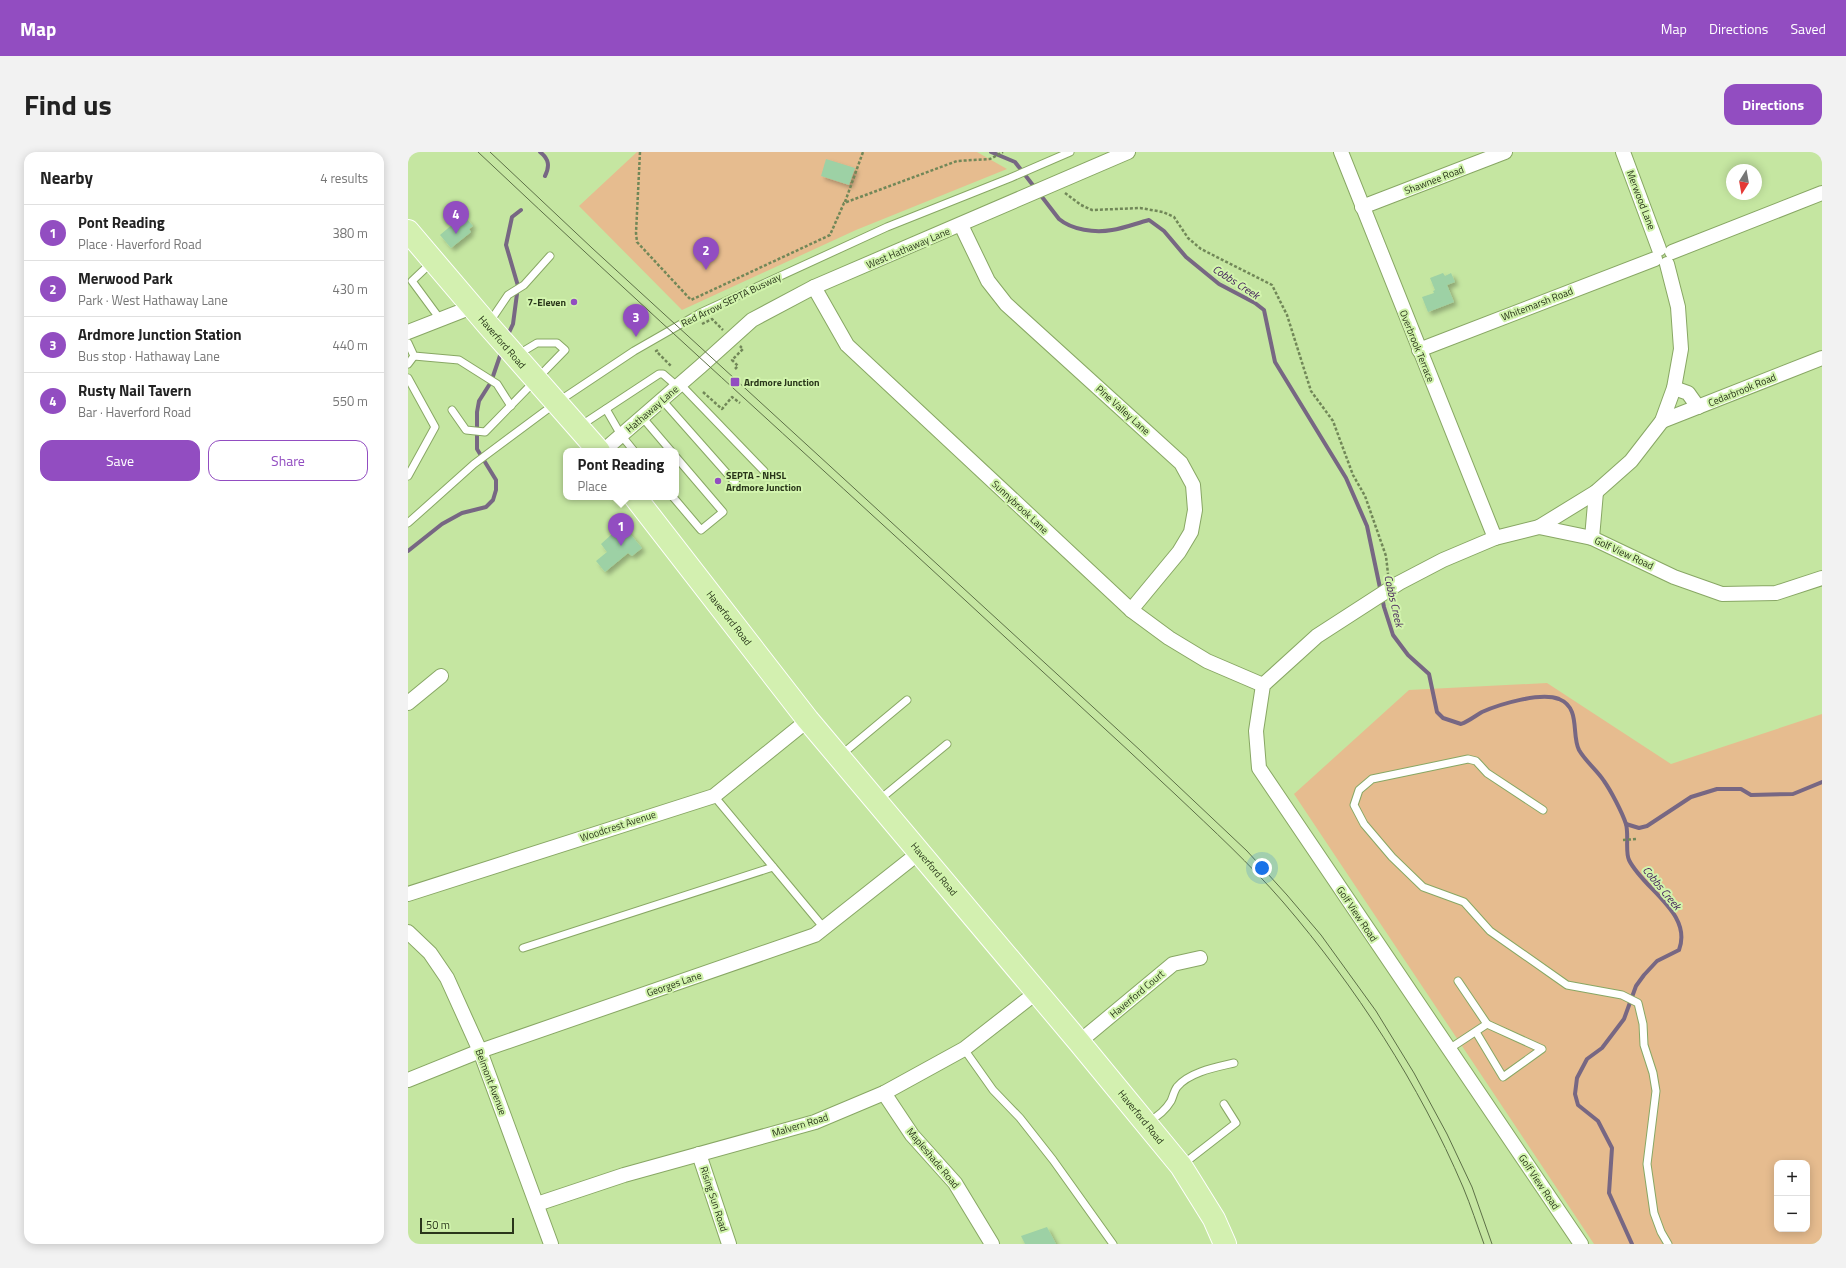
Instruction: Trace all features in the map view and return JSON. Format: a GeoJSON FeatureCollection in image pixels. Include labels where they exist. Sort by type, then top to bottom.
{"type":"FeatureCollection","features":[{"type":"Feature","properties":{"kind":"main road","name":"Haverford Road"},"geometry":{"type":"LineString","coordinates":[[408,232],[503,343],[596,448]]}},
{"type":"Feature","properties":{"kind":"main road","name":"Haverford Road"},"geometry":{"type":"LineString","coordinates":[[637,500],[808,720],[1079,1042],[1181,1166],[1214,1219],[1225,1244]]}},
{"type":"Feature","properties":{"kind":"street","name":"West Hathaway Lane"},"geometry":{"type":"LineString","coordinates":[[701,366],[752,320],[814,287],[1128,152]]}},
{"type":"Feature","properties":{"kind":"street","name":"Overbrook Terrace"},"geometry":{"type":"LineString","coordinates":[[1341,152],[1495,538]]}},
{"type":"Feature","properties":{"kind":"street","name":"Shawnee Road"},"geometry":{"type":"LineString","coordinates":[[1362,207],[1505,152]]}},
{"type":"Feature","properties":{"kind":"street","name":"Merwood Lane"},"geometry":{"type":"LineString","coordinates":[[1539,527],[1596,492],[1631,461],[1662,421],[1674,388],[1681,349],[1678,307],[1663,256],[1623,152]]}},
{"type":"Feature","properties":{"kind":"street","name":"Whitemarsh Road"},"geometry":{"type":"LineString","coordinates":[[1419,350],[1822,193]]}},
{"type":"Feature","properties":{"kind":"street","name":"Pine Valley Lane"},"geometry":{"type":"LineString","coordinates":[[961,225],[988,281],[1006,304],[1181,463],[1193,485],[1195,510],[1191,532],[1179,552],[1131,610]]}},
{"type":"Feature","properties":{"kind":"street","name":"Sunnybrook Lane"},"geometry":{"type":"LineString","coordinates":[[814,287],[847,345],[1131,610],[1169,638],[1207,661],[1263,685]]}},
{"type":"Feature","properties":{"kind":"street"},"geometry":{"type":"LineString","coordinates":[[408,332],[472,307]]}},
{"type":"Feature","properties":{"kind":"street","name":"Cedarbrook Road"},"geometry":{"type":"LineString","coordinates":[[1662,421],[1822,358]]}},
{"type":"Feature","properties":{"kind":"street","name":"Hathaway Lane"},"geometry":{"type":"LineString","coordinates":[[606,448],[662,400],[678,381],[701,366]]}},
{"type":"Feature","properties":{"kind":"street"},"geometry":{"type":"LineString","coordinates":[[1674,388],[1688,393],[1698,407]]}},
{"type":"Feature","properties":{"kind":"street"},"geometry":{"type":"LineString","coordinates":[[1592,538],[1596,492]]}},
{"type":"Feature","properties":{"kind":"street","name":"Golf View Road"},"geometry":{"type":"LineString","coordinates":[[1581,1244],[1259,768],[1256,731],[1263,685],[1317,636],[1388,590],[1443,560],[1495,538],[1539,527],[1592,538],[1674,577],[1722,594],[1776,593],[1822,578]]}},
{"type":"Feature","properties":{"kind":"street"},"geometry":{"type":"LineString","coordinates":[[408,703],[441,676]]}},
{"type":"Feature","properties":{"kind":"street","name":"Woodcrest Avenue"},"geometry":{"type":"LineString","coordinates":[[408,894],[714,796],[808,720]]}},
{"type":"Feature","properties":{"kind":"street","name":"Georges Lane"},"geometry":{"type":"LineString","coordinates":[[408,1080],[480,1051],[815,935],[920,852]]}},
{"type":"Feature","properties":{"kind":"street","name":"Belmont Avenue"},"geometry":{"type":"LineString","coordinates":[[408,932],[430,953],[441,967],[480,1051],[551,1244]]}},
{"type":"Feature","properties":{"kind":"street","name":"Haverford Court"},"geometry":{"type":"LineString","coordinates":[[1079,1042],[1173,964],[1200,958]]}},
{"type":"Feature","properties":{"kind":"street","name":"Malvern Road"},"geometry":{"type":"LineString","coordinates":[[537,1204],[624,1175],[815,1122],[884,1093],[964,1049],[1037,992]]}},
{"type":"Feature","properties":{"kind":"street","name":"Mapleshade Road"},"geometry":{"type":"LineString","coordinates":[[884,1093],[912,1135],[955,1183],[992,1244]]}},
{"type":"Feature","properties":{"kind":"street","name":"Rising Sun Road"},"geometry":{"type":"LineString","coordinates":[[699,1154],[729,1244]]}},
{"type":"Feature","properties":{"kind":"lane","name":"Red Arrow SEPTA Busway"},"geometry":{"type":"LineString","coordinates":[[408,523],[474,464],[556,403],[634,351],[702,312],[887,227],[1010,178],[1070,152]]}},
{"type":"Feature","properties":{"kind":"lane"},"geometry":{"type":"LineString","coordinates":[[452,410],[468,430],[485,432],[564,350],[557,343],[503,343],[508,295],[524,285],[550,256]]}},
{"type":"Feature","properties":{"kind":"lane"},"geometry":{"type":"LineString","coordinates":[[434,261],[412,280],[440,319]]}},
{"type":"Feature","properties":{"kind":"lane"},"geometry":{"type":"LineString","coordinates":[[408,343],[414,356]]}},
{"type":"Feature","properties":{"kind":"lane"},"geometry":{"type":"LineString","coordinates":[[414,356],[459,360],[497,384],[511,406]]}},
{"type":"Feature","properties":{"kind":"lane"},"geometry":{"type":"LineString","coordinates":[[408,364],[414,356]]}},
{"type":"Feature","properties":{"kind":"lane"},"geometry":{"type":"LineString","coordinates":[[578,427],[659,374],[662,374],[678,381],[764,472]]}},
{"type":"Feature","properties":{"kind":"lane"},"geometry":{"type":"LineString","coordinates":[[408,378],[435,427],[408,476]]}},
{"type":"Feature","properties":{"kind":"lane"},"geometry":{"type":"LineString","coordinates":[[662,400],[739,487]]}},
{"type":"Feature","properties":{"kind":"lane"},"geometry":{"type":"LineString","coordinates":[[606,409],[621,435],[632,448]]}},
{"type":"Feature","properties":{"kind":"lane"},"geometry":{"type":"LineString","coordinates":[[642,417],[668,448]]}},
{"type":"Feature","properties":{"kind":"lane"},"geometry":{"type":"LineString","coordinates":[[676,500],[701,530],[722,512],[679,461]]}},
{"type":"Feature","properties":{"kind":"lane"},"geometry":{"type":"LineString","coordinates":[[839,757],[907,700]]}},
{"type":"Feature","properties":{"kind":"lane"},"geometry":{"type":"LineString","coordinates":[[877,801],[947,744]]}},
{"type":"Feature","properties":{"kind":"lane"},"geometry":{"type":"LineString","coordinates":[[1543,810],[1487,773],[1476,761],[1468,759],[1372,779],[1359,790],[1354,805],[1364,824],[1392,857],[1423,887],[1464,902],[1490,931],[1567,985],[1622,995],[1638,1003],[1643,1024],[1644,1045],[1653,1073],[1656,1091],[1647,1164],[1654,1213],[1661,1232],[1668,1244]]}},
{"type":"Feature","properties":{"kind":"lane"},"geometry":{"type":"LineString","coordinates":[[714,796],[824,928]]}},
{"type":"Feature","properties":{"kind":"lane"},"geometry":{"type":"LineString","coordinates":[[523,948],[773,867]]}},
{"type":"Feature","properties":{"kind":"lane"},"geometry":{"type":"LineString","coordinates":[[1458,981],[1487,1024],[1542,1049],[1503,1077],[1476,1032]]}},
{"type":"Feature","properties":{"kind":"lane"},"geometry":{"type":"LineString","coordinates":[[1449,1049],[1487,1024]]}},
{"type":"Feature","properties":{"kind":"lane"},"geometry":{"type":"LineString","coordinates":[[964,1049],[993,1090],[1020,1118],[1053,1160],[1113,1244]]}},
{"type":"Feature","properties":{"kind":"lane"},"geometry":{"type":"LineString","coordinates":[[1146,1123],[1160,1115],[1171,1101],[1178,1087],[1187,1080],[1205,1070],[1234,1063]]}},
{"type":"Feature","properties":{"kind":"lane"},"geometry":{"type":"LineString","coordinates":[[1181,1166],[1236,1123],[1224,1104]]}},
{"type":"Feature","properties":{"kind":"path"},"geometry":{"type":"LineString","coordinates":[[640,152],[636,233],[637,242],[691,300],[830,235],[863,152]]}},
{"type":"Feature","properties":{"kind":"path"},"geometry":{"type":"LineString","coordinates":[[844,203],[957,161],[990,159],[1004,152]]}},
{"type":"Feature","properties":{"kind":"path"},"geometry":{"type":"LineString","coordinates":[[1043,188],[1092,210],[1140,208],[1163,212],[1174,217],[1188,238],[1201,249],[1272,285],[1287,315],[1311,391],[1334,421],[1353,475],[1365,496],[1386,556],[1388,590]]}},
{"type":"Feature","properties":{"kind":"path"},"geometry":{"type":"LineString","coordinates":[[700,326],[712,319],[723,330]]}},
{"type":"Feature","properties":{"kind":"path"},"geometry":{"type":"LineString","coordinates":[[734,369],[738,366],[732,360],[743,349],[740,346]]}},
{"type":"Feature","properties":{"kind":"path"},"geometry":{"type":"LineString","coordinates":[[662,347],[656,351],[678,381]]}},
{"type":"Feature","properties":{"kind":"path"},"geometry":{"type":"LineString","coordinates":[[700,390],[722,409],[732,397],[740,403]]}},
{"type":"Feature","properties":{"kind":"path"},"geometry":{"type":"LineString","coordinates":[[1623,840],[1636,839]]}},
{"type":"Feature","properties":{"kind":"shaded area"},"geometry":{"type":"Polygon","coordinates":[[[637,152],[977,152],[1007,169],[856,230],[682,310],[579,206],[637,152]]]}},
{"type":"Feature","properties":{"kind":"shaded area"},"geometry":{"type":"Polygon","coordinates":[[[1547,683],[1671,764],[1822,714],[1822,1244],[1594,1244],[1294,794],[1409,690],[1547,683]]]}},
{"type":"Feature","properties":{"kind":"building"},"geometry":{"type":"Polygon","coordinates":[[[826,159],[855,168],[849,185],[821,176],[826,159]]]}},
{"type":"Feature","properties":{"kind":"building"},"geometry":{"type":"Polygon","coordinates":[[[460,218],[462,221],[466,218],[473,226],[469,229],[471,232],[451,248],[440,235],[460,218]]]}},
{"type":"Feature","properties":{"kind":"building"},"geometry":{"type":"Polygon","coordinates":[[[1443,273],[1445,276],[1451,273],[1455,282],[1447,285],[1454,302],[1428,312],[1422,297],[1434,293],[1433,291],[1435,290],[1430,278],[1443,273]]]}},
{"type":"Feature","properties":{"kind":"building"},"geometry":{"type":"Polygon","coordinates":[[[621,523],[642,548],[632,556],[628,553],[605,572],[596,561],[607,552],[601,544],[612,534],[610,532],[621,523]]]}},
{"type":"Feature","properties":{"kind":"building"},"geometry":{"type":"Polygon","coordinates":[[[1047,1227],[1056,1244],[1025,1244],[1021,1236],[1047,1227]]]}},
{"type":"Feature","properties":{"kind":"waterway"},"geometry":{"type":"LineString","coordinates":[[540,152],[548,163],[548,169],[545,176]]}},
{"type":"Feature","properties":{"kind":"waterway","name":"Cobbs Creek"},"geometry":{"type":"LineString","coordinates":[[991,152],[1015,162],[1059,219],[1064,223],[1084,230],[1105,231],[1149,220],[1164,231],[1186,257],[1219,284],[1255,303],[1264,310],[1275,362],[1346,478],[1367,526],[1384,607],[1393,635],[1408,655],[1429,674],[1437,712],[1443,718],[1461,724],[1482,712],[1499,706],[1520,700],[1541,697],[1559,699],[1566,703],[1570,709],[1573,715],[1579,750],[1607,785],[1626,824],[1627,853],[1629,860],[1636,871],[1673,913],[1679,924],[1681,937],[1679,950],[1657,961],[1644,975],[1636,986],[1624,1019],[1602,1048],[1587,1059],[1577,1078],[1575,1094],[1578,1105],[1598,1121],[1612,1148],[1609,1193],[1632,1244]]}},
{"type":"Feature","properties":{"kind":"waterway"},"geometry":{"type":"LineString","coordinates":[[507,337],[513,324],[518,286],[506,245],[512,217],[521,210]]}},
{"type":"Feature","properties":{"kind":"waterway"},"geometry":{"type":"LineString","coordinates":[[408,551],[442,524],[462,513],[486,507],[493,500],[496,490],[496,480],[477,449],[477,412],[479,401],[491,382],[502,350]]}},
{"type":"Feature","properties":{"kind":"waterway"},"geometry":{"type":"LineString","coordinates":[[1626,824],[1639,828],[1647,826],[1691,797],[1717,789],[1741,789],[1751,795],[1793,794],[1822,782]]}},
{"type":"Feature","properties":{"kind":"tram line"},"geometry":{"type":"LineString","coordinates":[[478,152],[660,321],[1124,746],[1217,834],[1283,902],[1336,968],[1384,1038],[1406,1074],[1446,1149],[1466,1194],[1484,1244]]}},
{"type":"Feature","properties":{"kind":"tram line"},"geometry":{"type":"LineString","coordinates":[[490,152],[592,248],[1141,751],[1247,851],[1321,935],[1376,1011],[1414,1073],[1447,1134],[1472,1187],[1492,1244]]}},
{"type":"Feature","properties":{"kind":"place","name":"Rusty Nail Tavern"},"geometry":{"type":"Point","coordinates":[456,234]}},
{"type":"Feature","properties":{"kind":"place","name":"Merwood Park"},"geometry":{"type":"Point","coordinates":[706,270]}},
{"type":"Feature","properties":{"kind":"place","name":"7-Eleven"},"geometry":{"type":"Point","coordinates":[574,302]}},
{"type":"Feature","properties":{"kind":"place","name":"Ardmore Junction Station"},"geometry":{"type":"Point","coordinates":[636,337]}},
{"type":"Feature","properties":{"kind":"place","name":"Ardmore Junction"},"geometry":{"type":"Point","coordinates":[735,382]}},
{"type":"Feature","properties":{"kind":"place","name":"SEPTA - NHSL Ardmore Junction"},"geometry":{"type":"Point","coordinates":[718,481]}},
{"type":"Feature","properties":{"kind":"place","name":"Pont Reading"},"geometry":{"type":"Point","coordinates":[621,546]}}]}
